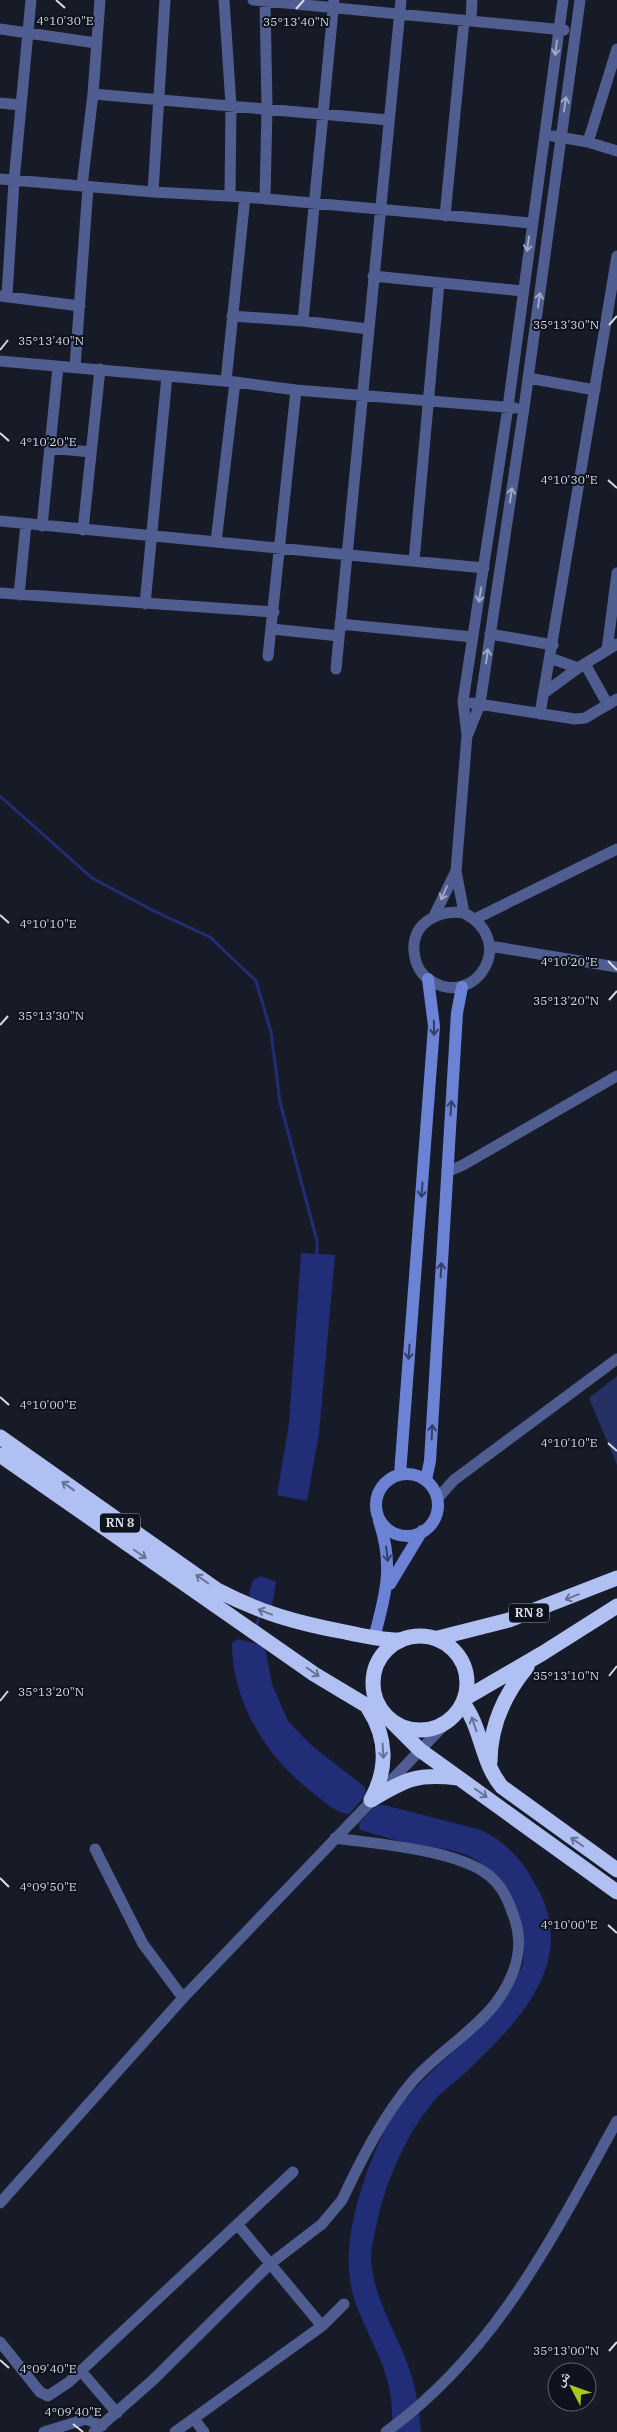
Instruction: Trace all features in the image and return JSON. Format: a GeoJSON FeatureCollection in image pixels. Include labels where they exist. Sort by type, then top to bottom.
{"type":"FeatureCollection","features":[{"type":"Feature","properties":{"kind":"highway","name":"RN 8"},"geometry":{"type":"LineString","coordinates":[[0,1437],[217,1590],[243,1604],[287,1621],[374,1638],[399,1640]]}},
{"type":"Feature","properties":{"kind":"highway","name":"RN 8"},"geometry":{"type":"LineString","coordinates":[[0,1455],[234,1619],[333,1686],[389,1719]]}},
{"type":"Feature","properties":{"kind":"highway","name":"RN 8"},"geometry":{"type":"LineString","coordinates":[[438,1638],[509,1620],[617,1578]]}},
{"type":"Feature","properties":{"kind":"highway"},"geometry":{"type":"LineString","coordinates":[[389,1719],[403,1727],[420,1730],[441,1725],[450,1719],[464,1701],[617,1606]]}},
{"type":"Feature","properties":{"kind":"highway"},"geometry":{"type":"LineString","coordinates":[[617,1870],[510,1795],[490,1771],[472,1717],[464,1701],[467,1685],[466,1670],[460,1657],[450,1646],[438,1638],[418,1635],[399,1640],[388,1647],[379,1658],[374,1670],[372,1684],[377,1703],[389,1719],[420,1750],[617,1892]]}},
{"type":"Feature","properties":{"kind":"highway"},"geometry":{"type":"LineString","coordinates":[[490,1771],[490,1752],[498,1714],[516,1680],[544,1653]]}},
{"type":"Feature","properties":{"kind":"highway"},"geometry":{"type":"LineString","coordinates":[[367,1706],[379,1728],[384,1752],[381,1777],[371,1800]]}},
{"type":"Feature","properties":{"kind":"highway"},"geometry":{"type":"LineString","coordinates":[[371,1800],[402,1781],[420,1776],[460,1778]]}},
{"type":"Feature","properties":{"kind":"street"},"geometry":{"type":"LineString","coordinates":[[30,0],[4,296],[80,306]]}},
{"type":"Feature","properties":{"kind":"street"},"geometry":{"type":"LineString","coordinates":[[75,367],[80,306],[85,186],[100,0]]}},
{"type":"Feature","properties":{"kind":"street"},"geometry":{"type":"LineString","coordinates":[[153,192],[165,0]]}},
{"type":"Feature","properties":{"kind":"street"},"geometry":{"type":"LineString","coordinates":[[224,0],[230,105],[230,195]]}},
{"type":"Feature","properties":{"kind":"street"},"geometry":{"type":"LineString","coordinates":[[265,199],[267,108],[261,0],[334,4],[399,16],[576,32]]}},
{"type":"Feature","properties":{"kind":"street"},"geometry":{"type":"LineString","coordinates":[[336,669],[401,0]]}},
{"type":"Feature","properties":{"kind":"street"},"geometry":{"type":"LineString","coordinates":[[445,216],[472,0]]}},
{"type":"Feature","properties":{"kind":"street"},"geometry":{"type":"LineString","coordinates":[[464,913],[456,871],[468,735],[463,701],[508,407],[531,223],[563,0]]}},
{"type":"Feature","properties":{"kind":"street"},"geometry":{"type":"LineString","coordinates":[[468,735],[480,704],[524,408],[580,0]]}},
{"type":"Feature","properties":{"kind":"street"},"geometry":{"type":"LineString","coordinates":[[303,321],[334,4]]}},
{"type":"Feature","properties":{"kind":"street"},"geometry":{"type":"LineString","coordinates":[[0,29],[96,42]]}},
{"type":"Feature","properties":{"kind":"street"},"geometry":{"type":"LineString","coordinates":[[588,142],[613,74],[617,49]]}},
{"type":"Feature","properties":{"kind":"street"},"geometry":{"type":"LineString","coordinates":[[93,94],[158,98],[389,120]]}},
{"type":"Feature","properties":{"kind":"street"},"geometry":{"type":"LineString","coordinates":[[0,103],[21,105]]}},
{"type":"Feature","properties":{"kind":"street"},"geometry":{"type":"LineString","coordinates":[[545,134],[588,142],[617,151]]}},
{"type":"Feature","properties":{"kind":"street"},"geometry":{"type":"LineString","coordinates":[[0,179],[153,192],[230,195],[531,223]]}},
{"type":"Feature","properties":{"kind":"street"},"geometry":{"type":"LineString","coordinates":[[216,542],[231,381],[232,316],[245,197]]}},
{"type":"Feature","properties":{"kind":"street"},"geometry":{"type":"LineString","coordinates":[[540,714],[604,336],[613,306],[617,256]]}},
{"type":"Feature","properties":{"kind":"street"},"geometry":{"type":"LineString","coordinates":[[373,276],[522,292]]}},
{"type":"Feature","properties":{"kind":"street"},"geometry":{"type":"LineString","coordinates":[[414,561],[439,284]]}},
{"type":"Feature","properties":{"kind":"street"},"geometry":{"type":"LineString","coordinates":[[232,316],[303,321],[368,329]]}},
{"type":"Feature","properties":{"kind":"street"},"geometry":{"type":"LineString","coordinates":[[604,336],[617,326]]}},
{"type":"Feature","properties":{"kind":"street"},"geometry":{"type":"LineString","coordinates":[[0,361],[231,381],[296,390],[524,408]]}},
{"type":"Feature","properties":{"kind":"street"},"geometry":{"type":"LineString","coordinates":[[42,526],[58,367]]}},
{"type":"Feature","properties":{"kind":"street"},"geometry":{"type":"LineString","coordinates":[[83,530],[100,369]]}},
{"type":"Feature","properties":{"kind":"street"},"geometry":{"type":"LineString","coordinates":[[145,604],[166,376]]}},
{"type":"Feature","properties":{"kind":"street"},"geometry":{"type":"LineString","coordinates":[[528,378],[595,390]]}},
{"type":"Feature","properties":{"kind":"street"},"geometry":{"type":"LineString","coordinates":[[268,656],[281,549],[296,390]]}},
{"type":"Feature","properties":{"kind":"street"},"geometry":{"type":"LineString","coordinates":[[50,448],[91,452]]}},
{"type":"Feature","properties":{"kind":"street"},"geometry":{"type":"LineString","coordinates":[[0,521],[484,568]]}},
{"type":"Feature","properties":{"kind":"street"},"geometry":{"type":"LineString","coordinates":[[19,595],[26,524]]}},
{"type":"Feature","properties":{"kind":"street"},"geometry":{"type":"LineString","coordinates":[[607,650],[617,572]]}},
{"type":"Feature","properties":{"kind":"street"},"geometry":{"type":"LineString","coordinates":[[0,593],[274,612]]}},
{"type":"Feature","properties":{"kind":"street"},"geometry":{"type":"LineString","coordinates":[[272,629],[340,630],[473,637]]}},
{"type":"Feature","properties":{"kind":"street"},"geometry":{"type":"LineString","coordinates":[[490,634],[553,645]]}},
{"type":"Feature","properties":{"kind":"street"},"geometry":{"type":"LineString","coordinates":[[544,693],[617,644]]}},
{"type":"Feature","properties":{"kind":"street"},"geometry":{"type":"LineString","coordinates":[[463,701],[540,714],[585,718],[612,702],[582,666],[550,658]]}},
{"type":"Feature","properties":{"kind":"street"},"geometry":{"type":"LineString","coordinates":[[475,919],[617,850]]}},
{"type":"Feature","properties":{"kind":"street"},"geometry":{"type":"LineString","coordinates":[[434,916],[452,911],[464,913],[475,919],[483,928],[490,946],[488,963],[473,982],[462,987],[450,988],[438,985],[428,979],[415,960],[416,937],[421,927],[434,916],[456,871]]}},
{"type":"Feature","properties":{"kind":"street"},"geometry":{"type":"LineString","coordinates":[[490,946],[617,968]]}},
{"type":"Feature","properties":{"kind":"street"},"geometry":{"type":"LineString","coordinates":[[400,1474],[434,1026],[428,979]]}},
{"type":"Feature","properties":{"kind":"street"},"geometry":{"type":"LineString","coordinates":[[426,1480],[430,1461],[457,1013],[462,987]]}},
{"type":"Feature","properties":{"kind":"street"},"geometry":{"type":"LineString","coordinates":[[447,1172],[464,1165],[617,1076]]}},
{"type":"Feature","properties":{"kind":"street"},"geometry":{"type":"LineString","coordinates":[[437,1499],[460,1475],[617,1359]]}},
{"type":"Feature","properties":{"kind":"street"},"geometry":{"type":"LineString","coordinates":[[374,1638],[387,1588],[388,1553],[376,1501],[384,1484],[400,1474],[409,1474],[426,1480],[432,1487],[437,1499],[436,1514],[431,1524],[422,1531],[387,1588]]}},
{"type":"Feature","properties":{"kind":"street"},"geometry":{"type":"LineString","coordinates":[[379,1520],[394,1533],[403,1535],[422,1531]]}},
{"type":"Feature","properties":{"kind":"street"},"geometry":{"type":"LineString","coordinates":[[0,2203],[183,1998],[348,1823],[450,1719]]}},
{"type":"Feature","properties":{"kind":"street"},"geometry":{"type":"LineString","coordinates":[[44,2432],[86,2419],[98,2429],[154,2380],[270,2264],[312,2233],[342,2200],[399,2098],[434,2060],[494,2005],[508,1984],[518,1963],[518,1928],[504,1892],[493,1879],[484,1872],[457,1859],[424,1851],[335,1838]]}},
{"type":"Feature","properties":{"kind":"street"},"geometry":{"type":"LineString","coordinates":[[95,1849],[143,1944],[183,1998]]}},
{"type":"Feature","properties":{"kind":"street"},"geometry":{"type":"LineString","coordinates":[[387,2432],[428,2398],[481,2344],[524,2282],[617,2121]]}},
{"type":"Feature","properties":{"kind":"street"},"geometry":{"type":"LineString","coordinates":[[0,2342],[43,2394],[48,2396],[54,2393],[81,2371],[293,2172]]}},
{"type":"Feature","properties":{"kind":"street"},"geometry":{"type":"LineString","coordinates":[[238,2225],[322,2326]]}},
{"type":"Feature","properties":{"kind":"street"},"geometry":{"type":"LineString","coordinates":[[175,2432],[322,2326],[344,2304]]}},
{"type":"Feature","properties":{"kind":"street"},"geometry":{"type":"LineString","coordinates":[[81,2371],[117,2413]]}},
{"type":"Feature","properties":{"kind":"street"},"geometry":{"type":"LineString","coordinates":[[194,2419],[204,2432]]}},
{"type":"Feature","properties":{"kind":"shaded area"},"geometry":{"type":"Polygon","coordinates":[[[301,1253],[335,1255],[319,1433],[307,1501],[277,1495],[289,1423],[301,1253]]]}},
{"type":"Feature","properties":{"kind":"shaded area"},"geometry":{"type":"Polygon","coordinates":[[[617,1376],[617,1465],[589,1398],[617,1376]]]}},
{"type":"Feature","properties":{"kind":"shaded area"},"geometry":{"type":"Polygon","coordinates":[[[261,1576],[276,1582],[272,1606],[251,1598],[249,1594],[253,1580],[261,1576]]]}},
{"type":"Feature","properties":{"kind":"shaded area"},"geometry":{"type":"Polygon","coordinates":[[[238,1639],[262,1645],[266,1652],[272,1684],[288,1721],[311,1745],[365,1787],[366,1795],[349,1814],[330,1806],[296,1779],[267,1746],[255,1727],[238,1687],[232,1643],[238,1639]]]}},
{"type":"Feature","properties":{"kind":"shaded area"},"geometry":{"type":"Polygon","coordinates":[[[376,1805],[384,1805],[481,1830],[492,1836],[510,1850],[524,1865],[541,1895],[550,1922],[550,1947],[545,1971],[534,1994],[503,2035],[439,2096],[425,2112],[407,2140],[393,2171],[378,2218],[373,2238],[372,2272],[383,2308],[414,2383],[421,2432],[392,2432],[391,2395],[388,2381],[378,2353],[357,2307],[350,2282],[351,2230],[361,2192],[378,2144],[396,2112],[409,2095],[499,2004],[521,1969],[524,1948],[521,1931],[515,1915],[496,1882],[484,1866],[473,1858],[460,1853],[416,1845],[360,1830],[359,1823],[376,1805]]]}},
{"type":"Feature","properties":{"kind":"waterway"},"geometry":{"type":"LineString","coordinates":[[0,796],[92,878],[154,911],[210,937],[256,981],[271,1032],[280,1102],[317,1241],[317,1258]]}},
{"type":"Feature","properties":{"kind":"waterway"},"geometry":{"type":"LineString","coordinates":[[256,1627],[260,1614]]}}]}
